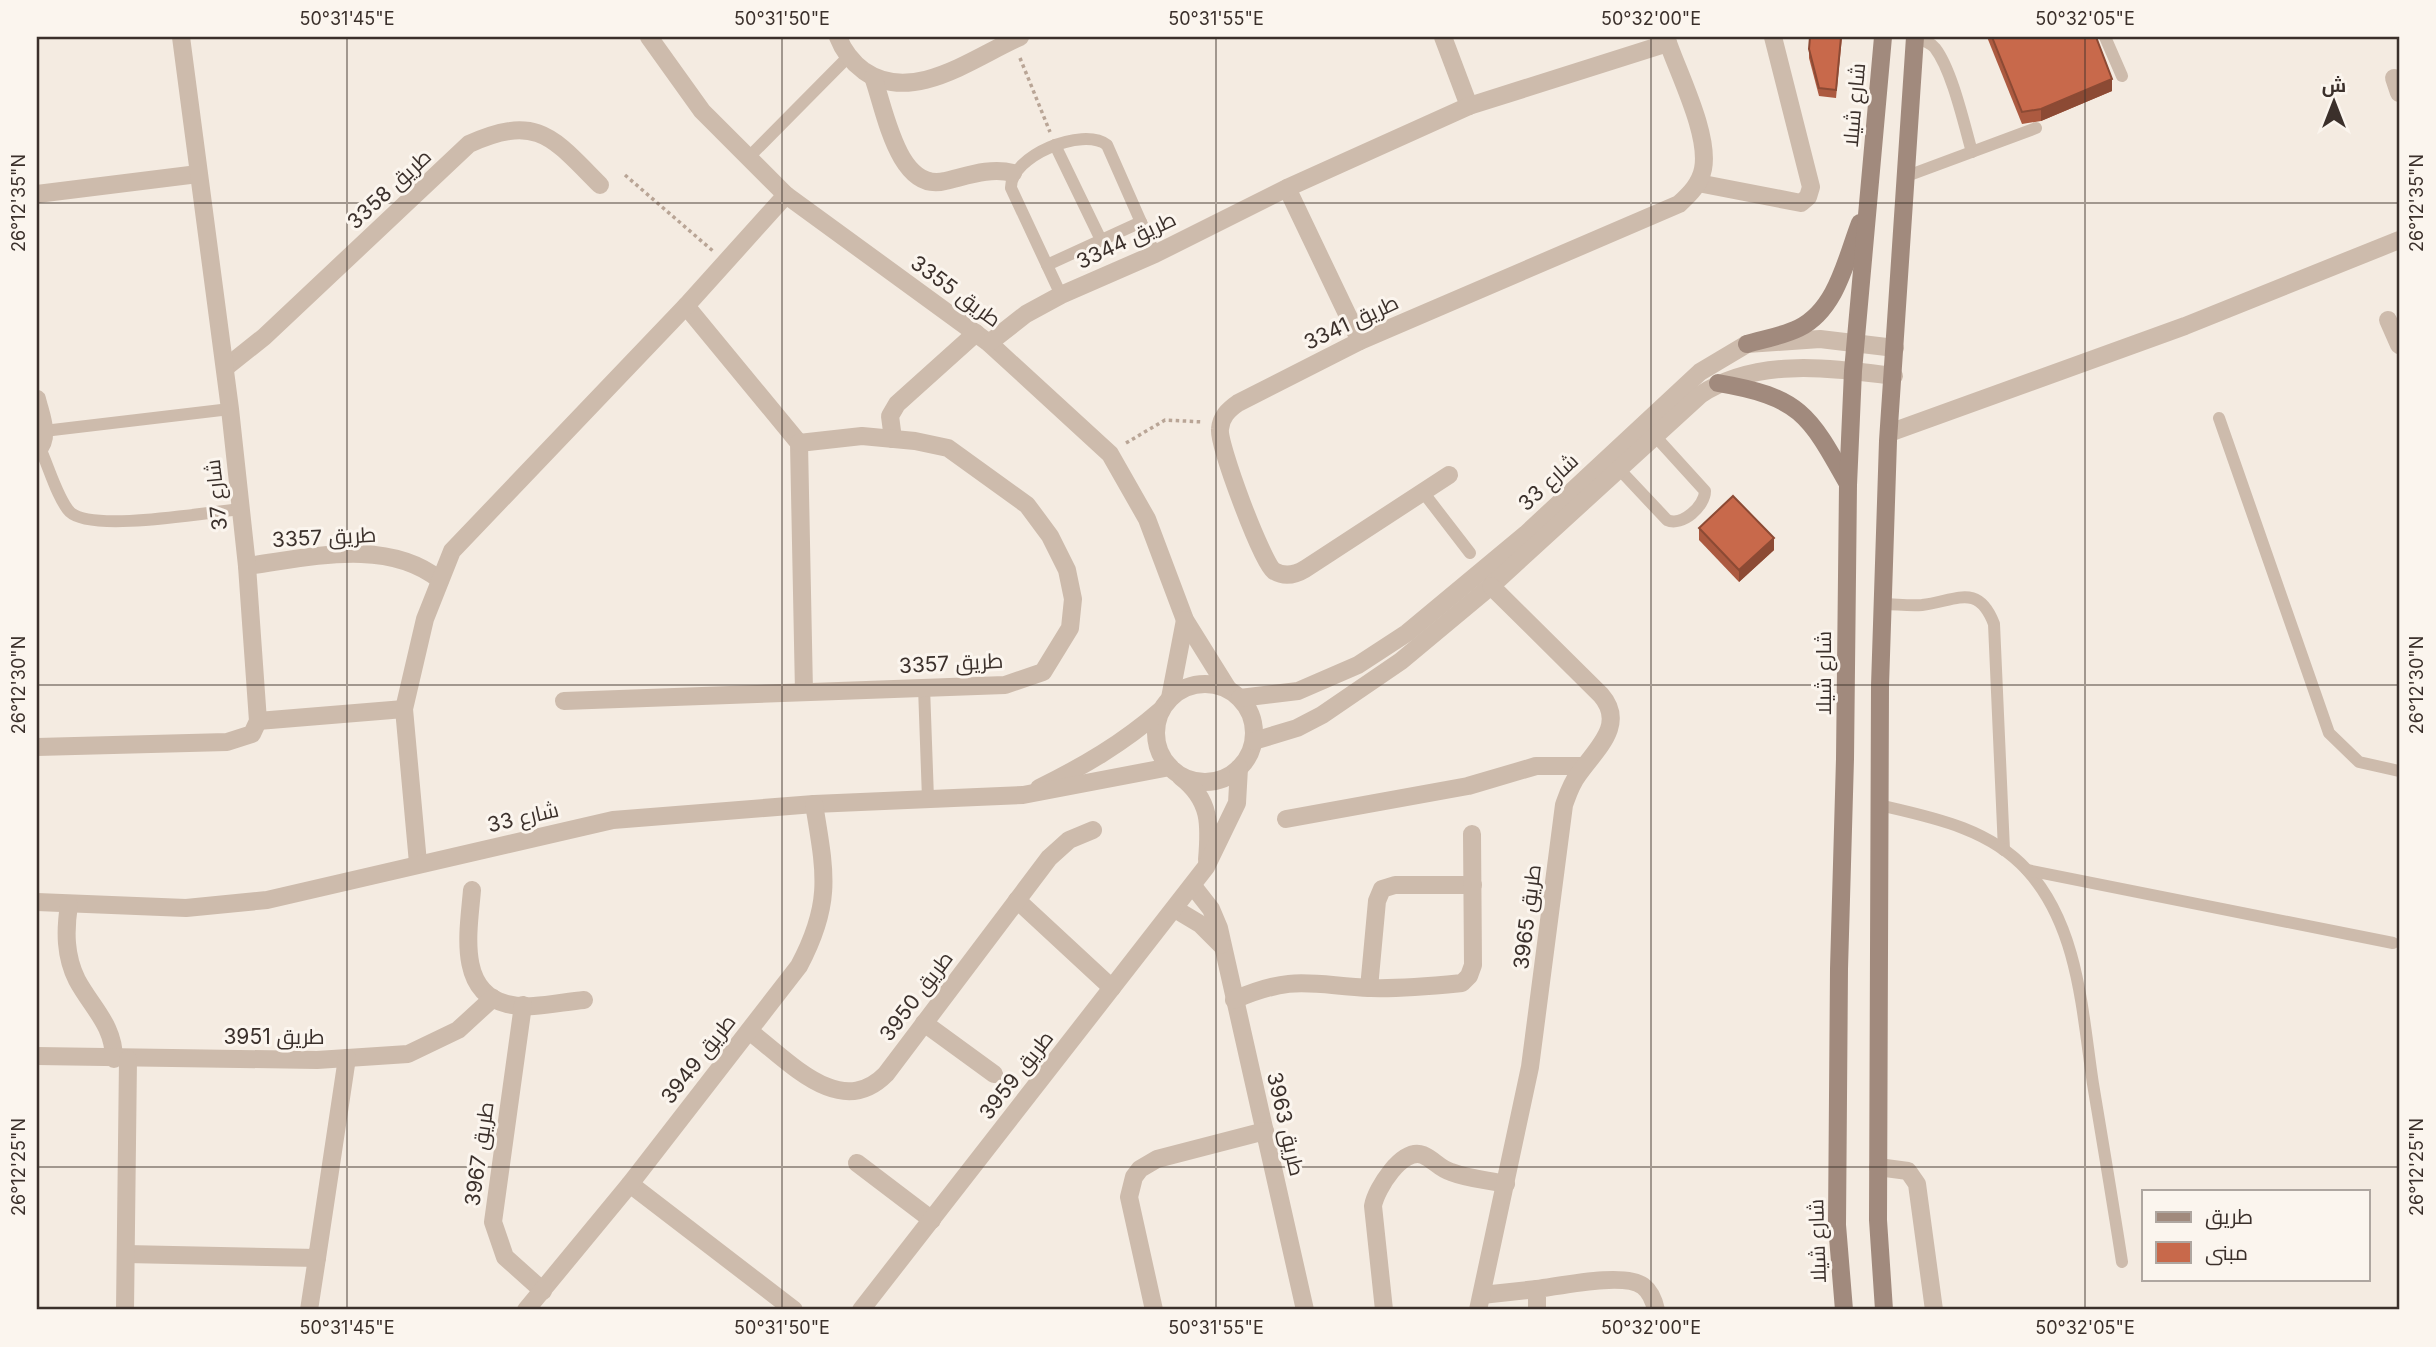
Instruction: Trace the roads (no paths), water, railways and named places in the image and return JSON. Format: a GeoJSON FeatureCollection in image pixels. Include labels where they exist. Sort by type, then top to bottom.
{"type":"FeatureCollection","features":[{"type":"Feature","properties":{"kind":"main road","name":"شارع شيلا"},"geometry":{"type":"LineString","coordinates":[[1844,1310],[1838,1225],[1838,1023],[1848,485],[1853,371],[1883,37]]}},
{"type":"Feature","properties":{"kind":"main road"},"geometry":{"type":"LineString","coordinates":[[1884,1310],[1878,1167],[1879,805],[1883,604],[1889,433],[1915,37]]}},
{"type":"Feature","properties":{"kind":"main road"},"geometry":{"type":"LineString","coordinates":[[1747,345],[1801,327],[1821,311],[1834,292],[1868,200]]}},
{"type":"Feature","properties":{"kind":"main road"},"geometry":{"type":"LineString","coordinates":[[1718,383],[1767,394],[1808,418],[1848,485]]}},
{"type":"Feature","properties":{"kind":"street","name":"شارع 37"},"geometry":{"type":"LineString","coordinates":[[181,37],[230,409],[247,566],[258,721]]}},
{"type":"Feature","properties":{"kind":"street","name":"طريق 3355"},"geometry":{"type":"LineString","coordinates":[[649,37],[702,111],[786,195],[983,338],[1110,454],[1147,519],[1185,620],[1234,693]]}},
{"type":"Feature","properties":{"kind":"street"},"geometry":{"type":"LineString","coordinates":[[838,37],[849,56],[873,77],[904,85],[943,73],[1016,38]]}},
{"type":"Feature","properties":{"kind":"street"},"geometry":{"type":"LineString","coordinates":[[1443,37],[1469,106]]}},
{"type":"Feature","properties":{"kind":"street"},"geometry":{"type":"LineString","coordinates":[[1667,40],[1702,142],[1703,170],[1698,183],[1801,203],[1808,197],[1811,187],[1773,37]]}},
{"type":"Feature","properties":{"kind":"street","name":"طريق 3344"},"geometry":{"type":"LineString","coordinates":[[893,439],[890,416],[897,404],[983,338],[1061,295],[1155,254],[1287,188],[1469,106],[1667,40]]}},
{"type":"Feature","properties":{"kind":"street"},"geometry":{"type":"LineString","coordinates":[[873,77],[902,161],[915,177],[934,183],[1000,170],[1013,173]]}},
{"type":"Feature","properties":{"kind":"street","name":"طريق 3358"},"geometry":{"type":"LineString","coordinates":[[225,368],[264,337],[469,144],[498,131],[526,130],[553,138],[600,185]]}},
{"type":"Feature","properties":{"kind":"street"},"geometry":{"type":"LineString","coordinates":[[37,194],[198,174]]}},
{"type":"Feature","properties":{"kind":"street","name":"طريق 3341"},"geometry":{"type":"LineString","coordinates":[[1423,492],[1297,573],[1281,574],[1264,558],[1222,448],[1221,423],[1238,403],[1360,341],[1678,204],[1698,183]]}},
{"type":"Feature","properties":{"kind":"street"},"geometry":{"type":"LineString","coordinates":[[1287,188],[1360,341]]}},
{"type":"Feature","properties":{"kind":"street"},"geometry":{"type":"LineString","coordinates":[[418,863],[404,709],[425,618],[452,551],[686,306],[786,195]]}},
{"type":"Feature","properties":{"kind":"street"},"geometry":{"type":"LineString","coordinates":[[1889,433],[2185,326],[2399,240]]}},
{"type":"Feature","properties":{"kind":"street"},"geometry":{"type":"LineString","coordinates":[[686,306],[799,443],[804,692]]}},
{"type":"Feature","properties":{"kind":"street"},"geometry":{"type":"LineString","coordinates":[[2388,320],[2399,345]]}},
{"type":"Feature","properties":{"kind":"street","name":"شارع 33"},"geometry":{"type":"LineString","coordinates":[[1234,693],[1298,691],[1358,665],[1407,634],[1526,534],[1700,372],[1747,345],[1783,340],[1856,341],[1895,348]]}},
{"type":"Feature","properties":{"kind":"street","name":"شارع 33"},"geometry":{"type":"LineString","coordinates":[[1254,741],[1297,729],[1401,661],[1491,586],[1655,436],[1718,383],[1775,369],[1853,371],[1894,376]]}},
{"type":"Feature","properties":{"kind":"street"},"geometry":{"type":"LineString","coordinates":[[37,399],[41,443]]}},
{"type":"Feature","properties":{"kind":"street","name":"طريق 3357"},"geometry":{"type":"LineString","coordinates":[[564,701],[1005,685],[1043,672],[1070,628],[1073,599],[1067,570],[1050,536],[1027,505],[948,448],[862,436],[799,443]]}},
{"type":"Feature","properties":{"kind":"street"},"geometry":{"type":"LineString","coordinates":[[1423,492],[1450,475]]}},
{"type":"Feature","properties":{"kind":"street","name":"طريق 3357"},"geometry":{"type":"LineString","coordinates":[[247,566],[319,557],[383,555],[428,570],[440,580]]}},
{"type":"Feature","properties":{"kind":"street","name":"طريق 3965"},"geometry":{"type":"LineString","coordinates":[[1480,1303],[1531,1055],[1564,805],[1584,766],[1610,730],[1612,720],[1608,702],[1491,586]]}},
{"type":"Feature","properties":{"kind":"street"},"geometry":{"type":"LineString","coordinates":[[1185,620],[1157,740],[1175,772],[1203,799],[1208,812],[1206,867]]}},
{"type":"Feature","properties":{"kind":"street"},"geometry":{"type":"LineString","coordinates":[[1166,704],[1198,684],[1213,684],[1234,693],[1252,718],[1254,741],[1249,755],[1239,768],[1212,781],[1175,772]]}},
{"type":"Feature","properties":{"kind":"street","name":"شارع 33"},"geometry":{"type":"LineString","coordinates":[[1023,795],[1090,764],[1129,738],[1166,704]]}},
{"type":"Feature","properties":{"kind":"street"},"geometry":{"type":"LineString","coordinates":[[37,747],[227,742],[252,734],[258,721],[404,709]]}},
{"type":"Feature","properties":{"kind":"street"},"geometry":{"type":"LineString","coordinates":[[1286,819],[1468,786],[1535,766],[1584,766]]}},
{"type":"Feature","properties":{"kind":"street","name":"طريق 3959"},"geometry":{"type":"LineString","coordinates":[[861,1310],[1193,886],[1206,867],[1237,803],[1239,768]]}},
{"type":"Feature","properties":{"kind":"street","name":"شارع 33"},"geometry":{"type":"LineString","coordinates":[[37,902],[186,908],[267,900],[613,820],[814,804],[1023,795],[1175,772]]}},
{"type":"Feature","properties":{"kind":"street","name":"طريق 3949"},"geometry":{"type":"LineString","coordinates":[[526,1310],[630,1184],[799,966],[823,907],[824,866],[814,804]]}},
{"type":"Feature","properties":{"kind":"street","name":"طريق 3950"},"geometry":{"type":"LineString","coordinates":[[749,1031],[827,1088],[852,1093],[877,1083],[1058,848],[1093,830]]}},
{"type":"Feature","properties":{"kind":"street"},"geometry":{"type":"LineString","coordinates":[[1234,1000],[1260,989],[1295,981],[1369,988],[1462,983],[1469,976],[1473,965],[1472,834]]}},
{"type":"Feature","properties":{"kind":"street"},"geometry":{"type":"LineString","coordinates":[[1369,988],[1377,901],[1382,890],[1395,885],[1473,885]]}},
{"type":"Feature","properties":{"kind":"street","name":"طريق 3963"},"geometry":{"type":"LineString","coordinates":[[1193,886],[1216,918],[1305,1310]]}},
{"type":"Feature","properties":{"kind":"street"},"geometry":{"type":"LineString","coordinates":[[472,890],[468,960],[477,981],[493,998],[506,1004],[523,1005],[584,1000]]}},
{"type":"Feature","properties":{"kind":"street"},"geometry":{"type":"LineString","coordinates":[[1017,900],[1111,988]]}},
{"type":"Feature","properties":{"kind":"street"},"geometry":{"type":"LineString","coordinates":[[69,905],[66,923],[69,961],[81,987],[108,1025],[121,1059],[125,1310]]}},
{"type":"Feature","properties":{"kind":"street"},"geometry":{"type":"LineString","coordinates":[[1175,909],[1207,929],[1223,948]]}},
{"type":"Feature","properties":{"kind":"street","name":"طريق 3951"},"geometry":{"type":"LineString","coordinates":[[37,1056],[121,1059],[347,1058],[408,1054],[426,1048],[458,1030],[493,998]]}},
{"type":"Feature","properties":{"kind":"street","name":"طريق 3967"},"geometry":{"type":"LineString","coordinates":[[523,1005],[493,1222],[505,1257],[543,1292]]}},
{"type":"Feature","properties":{"kind":"street"},"geometry":{"type":"LineString","coordinates":[[924,1023],[994,1074]]}},
{"type":"Feature","properties":{"kind":"street"},"geometry":{"type":"LineString","coordinates":[[309,1310],[347,1058]]}},
{"type":"Feature","properties":{"kind":"street"},"geometry":{"type":"LineString","coordinates":[[1154,1310],[1129,1197],[1134,1177],[1140,1169],[1157,1159],[1265,1131]]}},
{"type":"Feature","properties":{"kind":"street"},"geometry":{"type":"LineString","coordinates":[[1384,1310],[1373,1206],[1377,1189],[1403,1160],[1413,1154],[1423,1155],[1449,1172],[1506,1184]]}},
{"type":"Feature","properties":{"kind":"street"},"geometry":{"type":"LineString","coordinates":[[857,1163],[932,1220]]}},
{"type":"Feature","properties":{"kind":"street"},"geometry":{"type":"LineString","coordinates":[[1878,1167],[1908,1171],[1917,1184],[1934,1310]]}},
{"type":"Feature","properties":{"kind":"street"},"geometry":{"type":"LineString","coordinates":[[630,1184],[794,1310]]}},
{"type":"Feature","properties":{"kind":"street"},"geometry":{"type":"LineString","coordinates":[[126,1254],[317,1258]]}},
{"type":"Feature","properties":{"kind":"street"},"geometry":{"type":"LineString","coordinates":[[1480,1303],[1537,1289],[1628,1279],[1647,1290],[1656,1310]]}},
{"type":"Feature","properties":{"kind":"street"},"geometry":{"type":"LineString","coordinates":[[1537,1289],[1537,1310]]}},
{"type":"Feature","properties":{"kind":"lane"},"geometry":{"type":"LineString","coordinates":[[1915,37],[1928,42],[1938,53],[1957,98],[1972,152]]}},
{"type":"Feature","properties":{"kind":"lane"},"geometry":{"type":"LineString","coordinates":[[2105,37],[2122,76]]}},
{"type":"Feature","properties":{"kind":"lane"},"geometry":{"type":"LineString","coordinates":[[748,158],[849,56]]}},
{"type":"Feature","properties":{"kind":"lane"},"geometry":{"type":"LineString","coordinates":[[1907,176],[2036,128]]}},
{"type":"Feature","properties":{"kind":"lane"},"geometry":{"type":"LineString","coordinates":[[1061,295],[1011,188],[1013,173],[1021,165],[1055,145],[1093,137],[1107,145],[1155,254]]}},
{"type":"Feature","properties":{"kind":"lane"},"geometry":{"type":"LineString","coordinates":[[1055,145],[1101,240]]}},
{"type":"Feature","properties":{"kind":"lane"},"geometry":{"type":"LineString","coordinates":[[1047,265],[1141,222]]}},
{"type":"Feature","properties":{"kind":"lane"},"geometry":{"type":"LineString","coordinates":[[230,409],[41,443],[68,510],[80,520],[107,523],[241,509]]}},
{"type":"Feature","properties":{"kind":"lane"},"geometry":{"type":"LineString","coordinates":[[2219,418],[2329,733],[2359,762],[2399,771]]}},
{"type":"Feature","properties":{"kind":"lane"},"geometry":{"type":"LineString","coordinates":[[1619,469],[1667,520],[1675,523],[1683,520],[1703,501],[1705,491],[1655,436]]}},
{"type":"Feature","properties":{"kind":"lane"},"geometry":{"type":"LineString","coordinates":[[1423,492],[1470,553]]}},
{"type":"Feature","properties":{"kind":"lane"},"geometry":{"type":"LineString","coordinates":[[1883,604],[1920,605],[1958,595],[1973,598],[1987,607],[1994,624],[2004,850]]}},
{"type":"Feature","properties":{"kind":"lane"},"geometry":{"type":"LineString","coordinates":[[924,687],[928,799]]}},
{"type":"Feature","properties":{"kind":"lane"},"geometry":{"type":"LineString","coordinates":[[1879,805],[1947,820],[2004,850],[2027,870],[2053,908],[2073,956],[2122,1262]]}},
{"type":"Feature","properties":{"kind":"lane"},"geometry":{"type":"LineString","coordinates":[[2027,870],[2393,943]]}}]}
